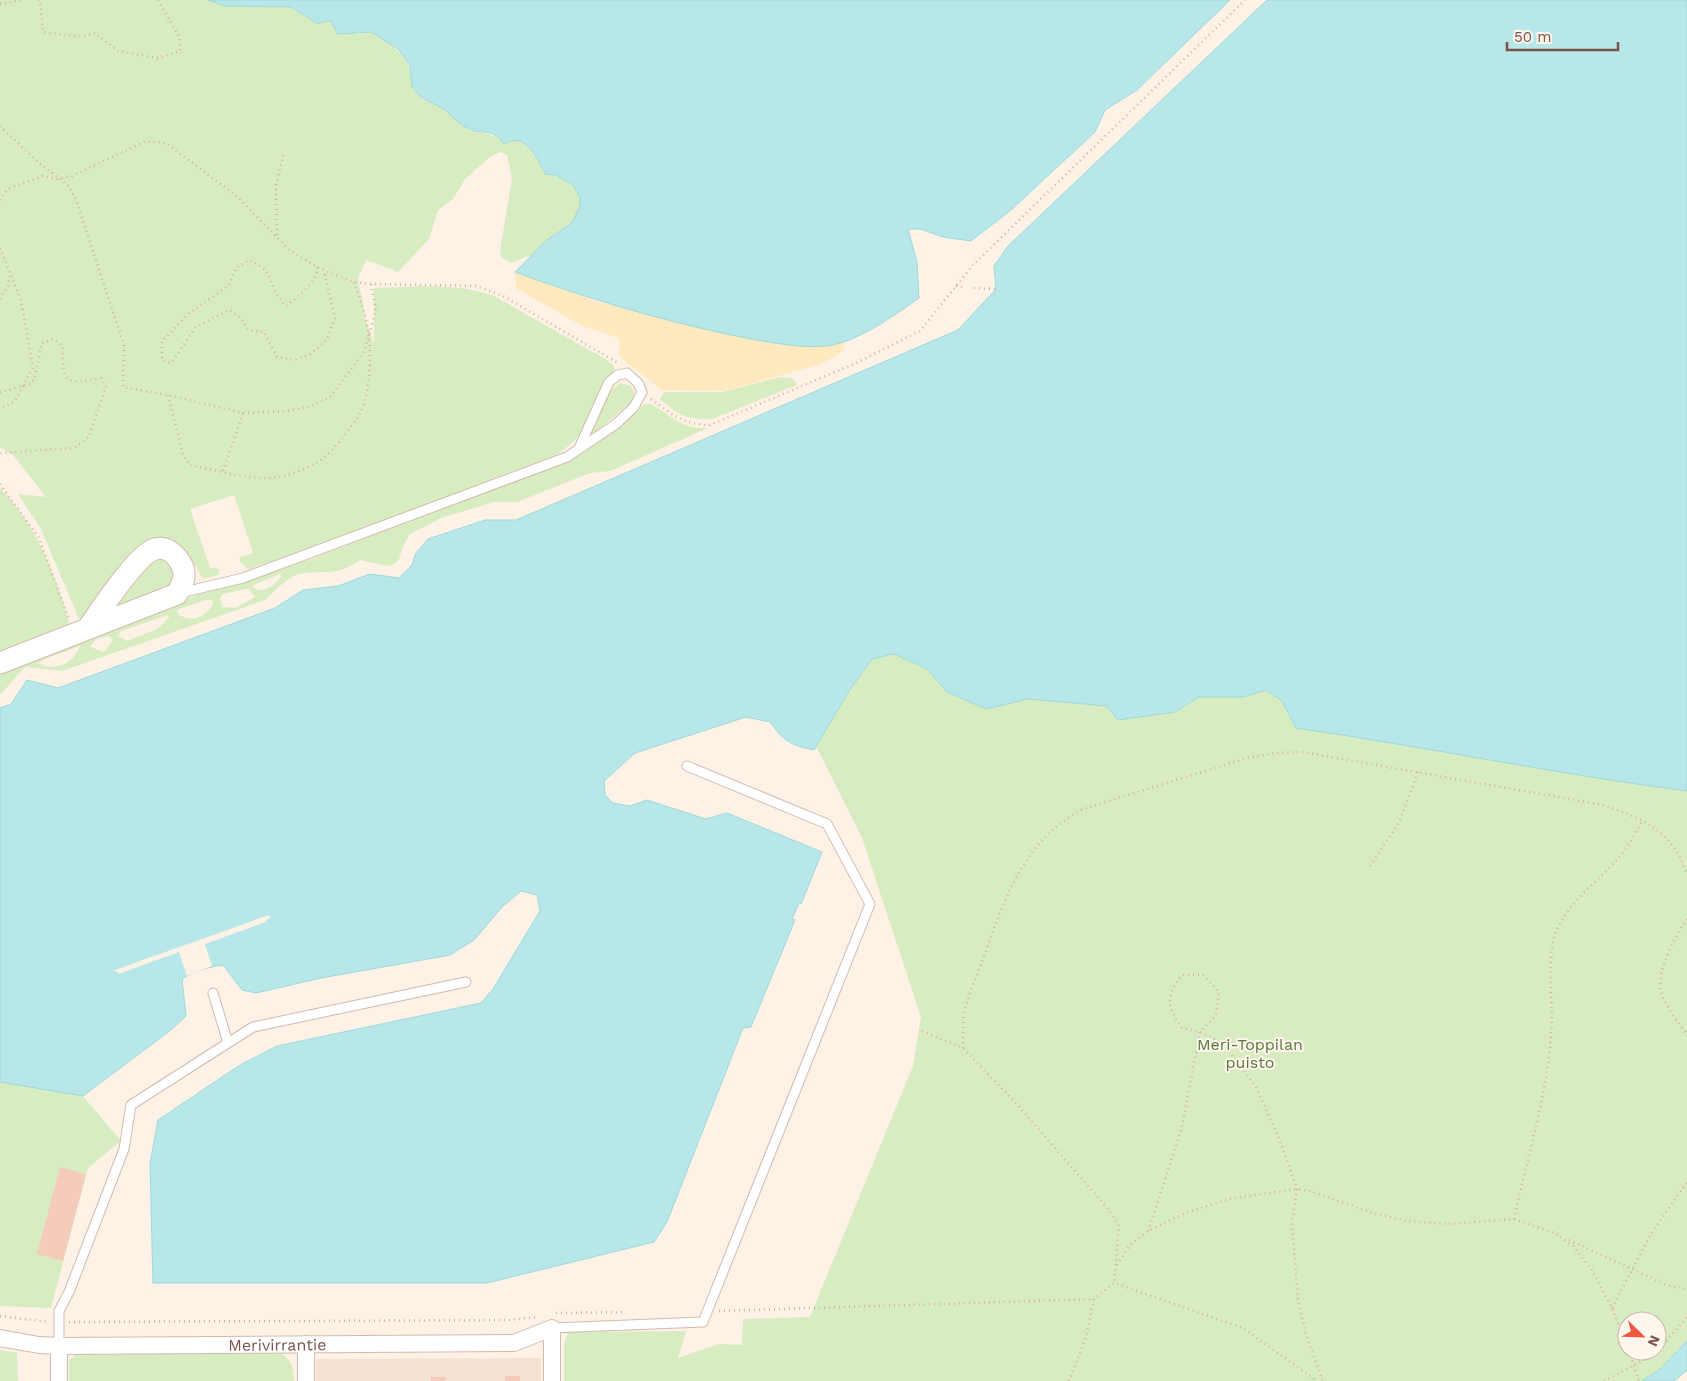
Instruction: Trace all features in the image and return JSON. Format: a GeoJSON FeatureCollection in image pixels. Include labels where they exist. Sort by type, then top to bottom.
{"type":"FeatureCollection","features":[{"type":"Feature","properties":{"kind":"street"},"geometry":{"type":"LineString","coordinates":[[0,663],[178,594],[185,579],[183,566],[176,555],[165,548],[154,549],[128,573],[81,630]]}},
{"type":"Feature","properties":{"kind":"street"},"geometry":{"type":"LineString","coordinates":[[552,1328],[552,1381]]}},
{"type":"Feature","properties":{"kind":"street","name":"Merivirrantie"},"geometry":{"type":"LineString","coordinates":[[0,1338],[38,1345],[59,1346],[514,1343],[552,1328]]}},
{"type":"Feature","properties":{"kind":"street"},"geometry":{"type":"LineString","coordinates":[[306,1344],[306,1381]]}},
{"type":"Feature","properties":{"kind":"street"},"geometry":{"type":"LineString","coordinates":[[59,1346],[59,1381]]}},
{"type":"Feature","properties":{"kind":"lane"},"geometry":{"type":"LineString","coordinates":[[178,594],[243,578],[567,457],[616,424],[634,407],[642,392],[638,383],[627,374],[618,375],[609,382],[579,448]]}},
{"type":"Feature","properties":{"kind":"lane"},"geometry":{"type":"LineString","coordinates":[[552,1328],[703,1322],[870,904],[827,824],[688,766]]}},
{"type":"Feature","properties":{"kind":"lane"},"geometry":{"type":"LineString","coordinates":[[59,1346],[59,1311],[69,1292],[124,1149],[131,1105],[253,1027],[466,982]]}},
{"type":"Feature","properties":{"kind":"lane"},"geometry":{"type":"LineString","coordinates":[[212,993],[228,1043]]}},
{"type":"Feature","properties":{"kind":"path"},"geometry":{"type":"LineString","coordinates":[[0,4],[21,0]]}},
{"type":"Feature","properties":{"kind":"path"},"geometry":{"type":"LineString","coordinates":[[38,0],[40,0],[43,32],[83,37],[95,33],[118,51],[157,58],[180,51],[180,38],[158,0]]}},
{"type":"Feature","properties":{"kind":"path"},"geometry":{"type":"LineString","coordinates":[[642,392],[678,419],[693,424],[710,425],[854,364],[920,331],[973,265],[1245,0]]}},
{"type":"Feature","properties":{"kind":"path"},"geometry":{"type":"LineString","coordinates":[[0,126],[18,145],[69,186],[78,206],[124,345],[123,387],[168,395],[243,413],[287,412],[310,407],[330,396],[364,352],[376,311],[371,284]]}},
{"type":"Feature","properties":{"kind":"path"},"geometry":{"type":"LineString","coordinates":[[0,200],[8,189],[37,178],[43,176],[58,179],[72,176],[146,141],[166,143],[239,198],[290,250],[317,267],[353,282],[476,286],[503,296],[545,322],[616,361],[627,374]]}},
{"type":"Feature","properties":{"kind":"path"},"geometry":{"type":"LineString","coordinates":[[277,236],[276,186],[284,152]]}},
{"type":"Feature","properties":{"kind":"path"},"geometry":{"type":"LineString","coordinates":[[0,248],[21,300],[33,367],[15,401],[0,409]]}},
{"type":"Feature","properties":{"kind":"path"},"geometry":{"type":"LineString","coordinates":[[317,267],[317,276],[300,295],[286,306],[276,293],[266,270],[250,260],[237,267],[228,286],[188,314],[162,341],[162,360],[171,363],[196,328],[229,310],[241,318],[248,330],[264,332],[277,357],[292,360],[309,355],[327,340],[335,318],[326,275],[329,272]]}},
{"type":"Feature","properties":{"kind":"path"},"geometry":{"type":"LineString","coordinates":[[0,299],[9,284],[10,274]]}},
{"type":"Feature","properties":{"kind":"path"},"geometry":{"type":"LineString","coordinates":[[168,395],[183,454],[189,465],[259,478],[284,476],[317,463],[344,436],[365,403],[371,341],[362,301],[353,282]]}},
{"type":"Feature","properties":{"kind":"path"},"geometry":{"type":"LineString","coordinates":[[956,286],[964,287]]}},
{"type":"Feature","properties":{"kind":"path"},"geometry":{"type":"LineString","coordinates":[[974,288],[996,289]]}},
{"type":"Feature","properties":{"kind":"path"},"geometry":{"type":"LineString","coordinates":[[0,392],[30,384],[34,380],[42,343],[54,340],[63,347],[62,371],[68,378],[76,383],[101,378],[106,386],[89,437],[82,443],[74,448],[0,453]]}},
{"type":"Feature","properties":{"kind":"path"},"geometry":{"type":"LineString","coordinates":[[223,471],[243,413]]}},
{"type":"Feature","properties":{"kind":"path"},"geometry":{"type":"LineString","coordinates":[[0,484],[39,538],[81,630]]}},
{"type":"Feature","properties":{"kind":"path"},"geometry":{"type":"LineString","coordinates":[[963,1048],[964,1011],[1000,911],[1018,874],[1044,837],[1063,820],[1083,809],[1163,786],[1247,758],[1269,753],[1311,754],[1598,804],[1626,813],[1667,837],[1675,847],[1687,875]]}},
{"type":"Feature","properties":{"kind":"path"},"geometry":{"type":"LineString","coordinates":[[1370,866],[1399,823],[1418,772]]}},
{"type":"Feature","properties":{"kind":"path"},"geometry":{"type":"LineString","coordinates":[[1514,1219],[1532,1147],[1548,1062],[1553,1012],[1552,948],[1555,935],[1560,922],[1572,907],[1625,850],[1642,821]]}},
{"type":"Feature","properties":{"kind":"path"},"geometry":{"type":"LineString","coordinates":[[1687,919],[1674,941],[1660,979],[1664,999],[1687,1036]]}},
{"type":"Feature","properties":{"kind":"path"},"geometry":{"type":"LineString","coordinates":[[1148,1231],[1181,1131],[1200,1032],[1216,1015],[1219,992],[1203,975],[1182,975],[1170,990],[1170,1011],[1182,1028],[1200,1032],[1223,1043],[1256,1086],[1279,1138],[1297,1189],[1292,1221],[1298,1302],[1307,1338],[1323,1381]]}},
{"type":"Feature","properties":{"kind":"path"},"geometry":{"type":"LineString","coordinates":[[706,1312],[1094,1299],[1114,1283],[1119,1226],[1109,1210],[1014,1101],[963,1048],[922,1031]]}},
{"type":"Feature","properties":{"kind":"path"},"geometry":{"type":"LineString","coordinates":[[1612,1308],[1651,1234],[1687,1182]]}},
{"type":"Feature","properties":{"kind":"path"},"geometry":{"type":"LineString","coordinates":[[1117,1264],[1130,1245],[1148,1231],[1185,1212],[1233,1198],[1297,1189],[1382,1216],[1415,1222],[1448,1224],[1514,1219],[1565,1239],[1667,1285],[1687,1288]]}},
{"type":"Feature","properties":{"kind":"path"},"geometry":{"type":"LineString","coordinates":[[1565,1239],[1587,1264],[1612,1308],[1617,1321]]}},
{"type":"Feature","properties":{"kind":"path"},"geometry":{"type":"LineString","coordinates":[[1114,1283],[1242,1328],[1317,1381]]}},
{"type":"Feature","properties":{"kind":"path"},"geometry":{"type":"LineString","coordinates":[[1069,1381],[1086,1337],[1094,1299]]}},
{"type":"Feature","properties":{"kind":"path"},"geometry":{"type":"LineString","coordinates":[[0,1316],[59,1322],[509,1320]]}},
{"type":"Feature","properties":{"kind":"path"},"geometry":{"type":"LineString","coordinates":[[1604,1381],[1655,1354],[1687,1317]]}},
{"type":"Feature","properties":{"kind":"path"},"geometry":{"type":"LineString","coordinates":[[1632,1361],[1639,1380]]}},
{"type":"Feature","properties":{"kind":"shaded area"},"geometry":{"type":"Polygon","coordinates":[[[541,1358],[541,1381],[316,1381],[316,1359],[541,1358]]]}},
{"type":"Feature","properties":{"kind":"green space"},"geometry":{"type":"Polygon","coordinates":[[[0,0],[208,0],[225,6],[291,7],[318,24],[324,21],[357,34],[372,32],[399,52],[409,66],[421,97],[442,108],[465,127],[473,131],[493,136],[504,144],[512,141],[525,143],[538,160],[545,174],[556,175],[573,185],[580,197],[580,206],[572,223],[562,232],[547,240],[532,255],[511,263],[502,258],[500,251],[512,178],[507,155],[501,152],[491,156],[465,179],[453,199],[438,210],[429,239],[398,272],[366,260],[358,278],[366,321],[374,344],[374,288],[450,287],[494,296],[607,360],[614,366],[615,370],[602,388],[582,432],[558,454],[302,552],[248,569],[241,563],[239,558],[253,553],[234,495],[190,509],[210,568],[220,569],[218,575],[203,579],[190,557],[176,543],[160,537],[144,543],[85,617],[79,619],[41,529],[18,494],[46,497],[14,456],[0,447],[0,0]]]}},
{"type":"Feature","properties":{"kind":"green space"},"geometry":{"type":"Polygon","coordinates":[[[780,377],[792,378],[797,385],[712,419],[690,418],[672,409],[660,399],[664,392],[723,392],[780,377]]]}},
{"type":"Feature","properties":{"kind":"green space"},"geometry":{"type":"Polygon","coordinates":[[[620,383],[631,386],[634,392],[633,401],[587,439],[608,393],[620,383]]]}},
{"type":"Feature","properties":{"kind":"green space"},"geometry":{"type":"Polygon","coordinates":[[[651,404],[683,424],[698,428],[708,428],[610,471],[590,473],[517,502],[494,502],[441,518],[410,534],[402,548],[399,560],[394,564],[387,566],[360,560],[351,566],[337,571],[295,575],[265,600],[62,671],[25,667],[0,695],[0,669],[210,590],[231,586],[314,558],[548,468],[617,428],[643,405],[651,404]],[[280,574],[251,586],[259,590],[267,589],[278,581],[281,577],[280,574]],[[246,589],[223,594],[220,598],[223,607],[235,608],[255,597],[249,589],[246,589]],[[205,600],[177,610],[179,615],[189,618],[198,617],[210,609],[213,600],[205,600]],[[168,615],[121,631],[118,636],[127,641],[157,629],[169,618],[168,615]],[[108,636],[95,640],[90,647],[104,652],[113,640],[108,636]],[[80,646],[45,659],[38,663],[51,667],[63,665],[73,657],[80,646]]]}},
{"type":"Feature","properties":{"kind":"green space"},"geometry":{"type":"Polygon","coordinates":[[[0,488],[24,517],[43,550],[58,586],[69,622],[67,626],[0,654],[0,488]]]}},
{"type":"Feature","properties":{"kind":"green space"},"geometry":{"type":"Polygon","coordinates":[[[155,558],[170,563],[176,575],[170,588],[116,610],[112,606],[155,558]]]}},
{"type":"Feature","properties":{"kind":"green space","name":"Meri-Toppilan puisto"},"geometry":{"type":"Polygon","coordinates":[[[894,654],[927,669],[947,692],[986,709],[1028,699],[1175,712],[1199,697],[1242,697],[1266,690],[1282,701],[1296,728],[1589,777],[1687,791],[1687,1341],[1659,1370],[1642,1381],[564,1381],[564,1344],[568,1332],[686,1331],[678,1358],[718,1344],[742,1345],[743,1319],[810,1317],[913,1066],[921,1017],[862,838],[816,746],[849,691],[872,659],[894,654]]]}},
{"type":"Feature","properties":{"kind":"green space"},"geometry":{"type":"Polygon","coordinates":[[[0,1042],[83,1096],[121,1141],[88,1168],[51,1308],[0,1306],[0,1042]]]}},
{"type":"Feature","properties":{"kind":"green space"},"geometry":{"type":"Polygon","coordinates":[[[0,1350],[17,1353],[18,1381],[0,1381],[0,1350]]]}},
{"type":"Feature","properties":{"kind":"green space"},"geometry":{"type":"Polygon","coordinates":[[[278,1351],[291,1363],[294,1381],[69,1381],[69,1360],[80,1352],[278,1351]]]}},
{"type":"Feature","properties":{"kind":"sand"},"geometry":{"type":"Polygon","coordinates":[[[515,272],[598,302],[825,346],[845,340],[844,350],[822,364],[724,391],[662,390],[619,356],[619,338],[580,325],[516,288],[515,272]]]}},
{"type":"Feature","properties":{"kind":"water"},"geometry":{"type":"Polygon","coordinates":[[[208,0],[1230,0],[1137,90],[1105,110],[1095,132],[1011,210],[971,241],[943,237],[920,229],[908,229],[917,262],[919,298],[887,320],[862,334],[837,344],[814,347],[731,335],[648,315],[568,291],[515,272],[547,240],[572,223],[580,206],[580,197],[573,185],[556,175],[545,174],[538,160],[525,143],[512,141],[504,144],[491,133],[475,131],[463,126],[444,109],[421,97],[412,87],[410,66],[399,50],[372,32],[338,34],[331,22],[324,21],[318,24],[291,7],[225,6],[208,0]]]}},
{"type":"Feature","properties":{"kind":"water"},"geometry":{"type":"Polygon","coordinates":[[[1267,0],[1687,0],[1687,791],[1589,777],[1296,728],[1282,701],[1266,690],[1243,697],[1199,697],[1175,712],[1118,720],[1107,706],[1028,699],[986,709],[947,692],[927,669],[894,654],[872,659],[849,691],[814,750],[788,741],[779,734],[770,722],[746,717],[635,753],[604,781],[605,795],[613,803],[630,806],[647,800],[706,819],[727,813],[822,852],[801,904],[799,903],[792,919],[795,920],[751,1027],[743,1028],[667,1222],[654,1242],[487,1283],[153,1283],[150,1164],[158,1120],[240,1065],[277,1046],[481,1003],[493,989],[540,911],[537,895],[521,891],[502,907],[474,940],[450,955],[321,978],[256,993],[242,990],[223,965],[207,968],[192,974],[182,979],[186,1016],[171,1030],[83,1096],[0,1082],[0,708],[11,704],[27,680],[58,688],[275,608],[303,590],[338,586],[370,574],[399,578],[412,565],[416,553],[428,539],[485,520],[516,520],[958,330],[996,289],[994,266],[1008,246],[1267,0]]]}},
{"type":"Feature","properties":{"kind":"water"},"geometry":{"type":"Polygon","coordinates":[[[1687,1341],[1687,1370],[1674,1381],[1642,1381],[1659,1370],[1687,1341]]]}},
{"type":"Feature","properties":{"kind":"pier"},"geometry":{"type":"Polygon","coordinates":[[[269,915],[270,918],[266,922],[205,944],[212,966],[187,976],[179,952],[118,974],[117,971],[112,971],[269,915]]]}},
{"type":"Feature","properties":{"kind":"building"},"geometry":{"type":"Polygon","coordinates":[[[60,1167],[86,1174],[63,1261],[37,1254],[60,1167]]]}},
{"type":"Feature","properties":{"kind":"building"},"geometry":{"type":"Polygon","coordinates":[[[505,1376],[520,1376],[520,1381],[505,1381],[505,1376]]]}},
{"type":"Feature","properties":{"kind":"building"},"geometry":{"type":"Polygon","coordinates":[[[431,1377],[445,1377],[446,1381],[431,1381],[431,1377]]]}}]}
